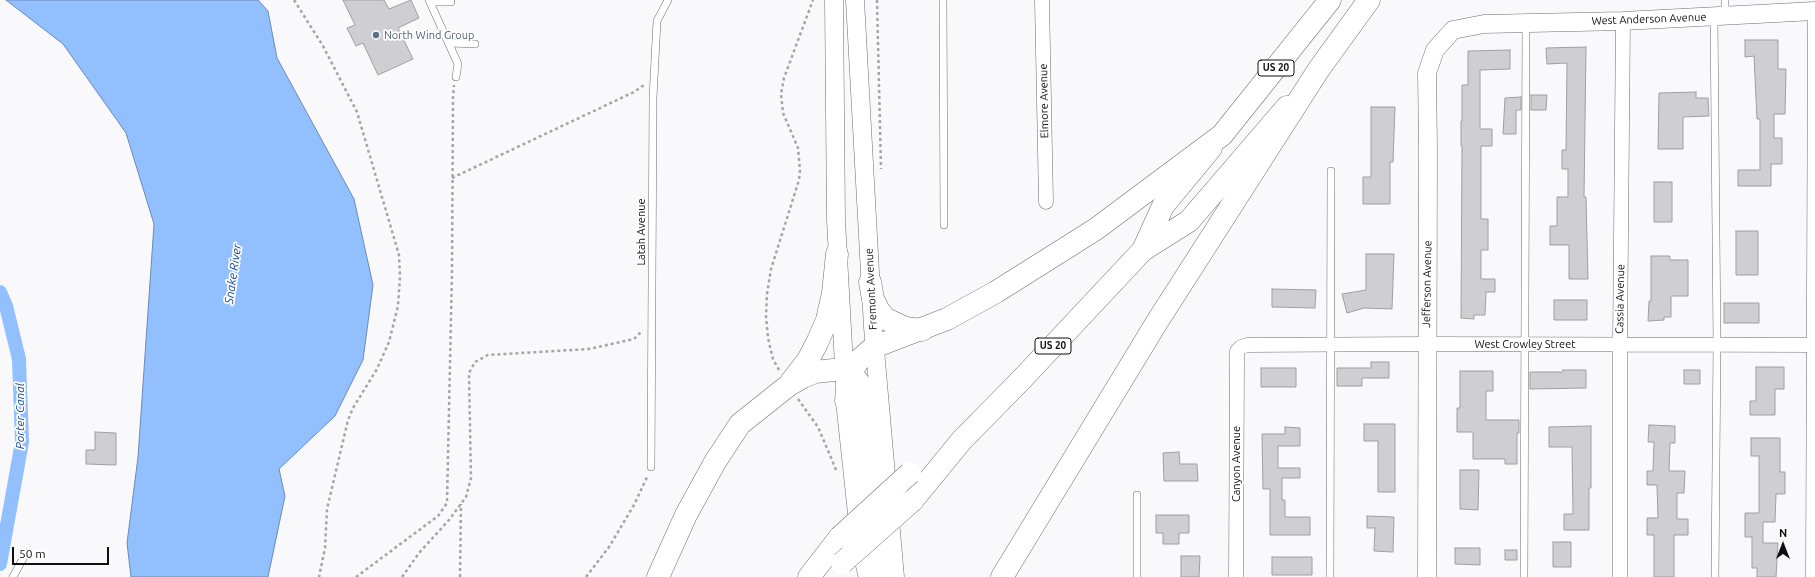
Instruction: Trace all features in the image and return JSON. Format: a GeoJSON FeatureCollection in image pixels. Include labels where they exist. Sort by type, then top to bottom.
{"type":"FeatureCollection","features":[{"type":"Feature","properties":{"kind":"highway","name":"US 20"},"geometry":{"type":"LineString","coordinates":[[1143,250],[1163,206],[1330,0]]}},
{"type":"Feature","properties":{"kind":"highway","name":"US 20"},"geometry":{"type":"LineString","coordinates":[[810,577],[842,563],[912,501],[962,440],[1027,374],[1143,250],[1189,221],[1319,69],[1369,0]]}},
{"type":"Feature","properties":{"kind":"highway"},"geometry":{"type":"LineString","coordinates":[[1002,577],[1157,322],[1319,69]]}},
{"type":"Feature","properties":{"kind":"highway"},"geometry":{"type":"LineString","coordinates":[[658,577],[686,515],[715,462],[740,424],[789,385],[803,376],[815,372],[847,371],[874,346],[922,330],[996,292],[1040,266],[1096,229],[1222,135]]}},
{"type":"Feature","properties":{"kind":"highway"},"geometry":{"type":"LineString","coordinates":[[789,385],[808,360],[818,343],[827,320],[834,293],[837,254]]}},
{"type":"Feature","properties":{"kind":"highway"},"geometry":{"type":"LineString","coordinates":[[870,282],[873,299],[879,311],[886,319],[905,328],[922,330]]}},
{"type":"Feature","properties":{"kind":"highway"},"geometry":{"type":"LineString","coordinates":[[846,401],[847,371]]}},
{"type":"Feature","properties":{"kind":"highway"},"geometry":{"type":"LineString","coordinates":[[847,371],[859,383],[863,394],[869,477],[880,559],[885,577]]}},
{"type":"Feature","properties":{"kind":"highway","name":"US 20"},"geometry":{"type":"LineString","coordinates":[[810,577],[840,537],[910,473],[962,440]]}},
{"type":"Feature","properties":{"kind":"highway"},"geometry":{"type":"LineString","coordinates":[[861,541],[870,577]]}},
{"type":"Feature","properties":{"kind":"main road"},"geometry":{"type":"LineString","coordinates":[[846,401],[864,577]]}},
{"type":"Feature","properties":{"kind":"street"},"geometry":{"type":"LineString","coordinates":[[834,0],[837,254],[847,371]]}},
{"type":"Feature","properties":{"kind":"street","name":"Fremont Avenue"},"geometry":{"type":"LineString","coordinates":[[855,0],[874,346],[894,577]]}},
{"type":"Feature","properties":{"kind":"street","name":"Elmore Avenue"},"geometry":{"type":"LineString","coordinates":[[1042,0],[1046,202]]}},
{"type":"Feature","properties":{"kind":"street","name":"West Anderson Avenue"},"geometry":{"type":"LineString","coordinates":[[1484,24],[1623,21],[1722,11],[1815,11]]}},
{"type":"Feature","properties":{"kind":"street"},"geometry":{"type":"LineString","coordinates":[[1813,577],[1815,11]]}},
{"type":"Feature","properties":{"kind":"street","name":"Cassia Avenue"},"geometry":{"type":"LineString","coordinates":[[1620,577],[1620,344],[1623,21]]}},
{"type":"Feature","properties":{"kind":"street","name":"Jefferson Avenue"},"geometry":{"type":"LineString","coordinates":[[1427,577],[1427,72],[1435,50],[1453,30],[1484,24]]}},
{"type":"Feature","properties":{"kind":"street","name":"West Crowley Street"},"geometry":{"type":"LineString","coordinates":[[1237,352],[1240,347],[1247,345],[1814,345]]}},
{"type":"Feature","properties":{"kind":"street","name":"Canyon Avenue"},"geometry":{"type":"LineString","coordinates":[[1236,577],[1237,352]]}},
{"type":"Feature","properties":{"kind":"lane","name":"Latah Avenue"},"geometry":{"type":"LineString","coordinates":[[651,467],[655,76],[658,21],[668,0]]}},
{"type":"Feature","properties":{"kind":"lane"},"geometry":{"type":"LineString","coordinates":[[943,0],[944,225]]}},
{"type":"Feature","properties":{"kind":"lane"},"geometry":{"type":"LineString","coordinates":[[451,2],[429,1],[450,43],[458,64],[456,77]]}},
{"type":"Feature","properties":{"kind":"lane"},"geometry":{"type":"LineString","coordinates":[[1715,577],[1722,11]]}},
{"type":"Feature","properties":{"kind":"lane"},"geometry":{"type":"LineString","coordinates":[[1524,577],[1526,23]]}},
{"type":"Feature","properties":{"kind":"lane"},"geometry":{"type":"LineString","coordinates":[[450,43],[475,44]]}},
{"type":"Feature","properties":{"kind":"lane"},"geometry":{"type":"LineString","coordinates":[[1330,577],[1331,171]]}},
{"type":"Feature","properties":{"kind":"lane"},"geometry":{"type":"LineString","coordinates":[[1137,495],[1137,577]]}},
{"type":"Feature","properties":{"kind":"lane"},"geometry":{"type":"LineString","coordinates":[[13,577],[26,553]]}},
{"type":"Feature","properties":{"kind":"path"},"geometry":{"type":"LineString","coordinates":[[294,0],[323,46],[357,112],[400,255],[398,306],[391,334],[377,369],[353,408],[348,420],[327,509],[325,548],[319,577]]}},
{"type":"Feature","properties":{"kind":"path"},"geometry":{"type":"LineString","coordinates":[[813,0],[784,78],[781,94],[783,113],[799,153],[800,170],[799,180],[771,269],[767,294],[766,316],[768,338],[773,359],[818,427],[827,445],[839,479]]}},
{"type":"Feature","properties":{"kind":"path"},"geometry":{"type":"LineString","coordinates":[[877,0],[881,176]]}},
{"type":"Feature","properties":{"kind":"path"},"geometry":{"type":"LineString","coordinates":[[452,178],[634,92],[655,76]]}},
{"type":"Feature","properties":{"kind":"path"},"geometry":{"type":"LineString","coordinates":[[356,577],[438,516],[447,504],[453,98],[456,77]]}},
{"type":"Feature","properties":{"kind":"path"},"geometry":{"type":"LineString","coordinates":[[402,577],[419,553],[449,520],[466,498],[471,478],[469,373],[475,362],[488,355],[589,349],[634,339],[652,319]]}},
{"type":"Feature","properties":{"kind":"path"},"geometry":{"type":"LineString","coordinates":[[586,577],[609,547],[620,529],[634,505],[651,467]]}},
{"type":"Feature","properties":{"kind":"path"},"geometry":{"type":"LineString","coordinates":[[460,577],[461,504]]}},
{"type":"Feature","properties":{"kind":"water","name":"Snake River"},"geometry":{"type":"Polygon","coordinates":[[[6,0],[258,0],[268,11],[277,58],[354,199],[373,285],[363,360],[335,416],[279,469],[285,496],[268,577],[131,577],[127,543],[138,457],[154,224],[126,133],[63,44],[6,0]]]}},
{"type":"Feature","properties":{"kind":"building","name":"North Wind Group"},"geometry":{"type":"Polygon","coordinates":[[[343,0],[384,0],[389,9],[411,0],[419,18],[398,28],[413,59],[378,75],[363,43],[356,46],[347,28],[355,25],[343,0]]]}},
{"type":"Feature","properties":{"kind":"building"},"geometry":{"type":"Polygon","coordinates":[[[1745,40],[1778,40],[1778,69],[1786,69],[1785,114],[1774,114],[1774,138],[1782,138],[1782,164],[1771,164],[1771,186],[1738,186],[1738,170],[1760,170],[1760,119],[1757,119],[1754,56],[1745,57],[1745,40]]]}},
{"type":"Feature","properties":{"kind":"building"},"geometry":{"type":"Polygon","coordinates":[[[1586,47],[1584,197],[1586,197],[1588,279],[1569,279],[1569,245],[1550,245],[1550,226],[1557,226],[1557,197],[1568,197],[1568,169],[1562,169],[1562,150],[1566,150],[1567,63],[1547,64],[1546,48],[1586,47]]]}},
{"type":"Feature","properties":{"kind":"building"},"geometry":{"type":"Polygon","coordinates":[[[1510,50],[1510,69],[1480,70],[1480,129],[1492,129],[1492,146],[1481,146],[1481,219],[1488,219],[1488,250],[1481,250],[1481,279],[1495,279],[1495,292],[1486,292],[1485,315],[1474,315],[1474,319],[1461,318],[1461,121],[1462,85],[1468,85],[1468,51],[1510,50]]]}},
{"type":"Feature","properties":{"kind":"building"},"geometry":{"type":"Polygon","coordinates":[[[1696,92],[1696,98],[1708,98],[1709,116],[1683,117],[1683,149],[1658,149],[1659,93],[1696,92]]]}},
{"type":"Feature","properties":{"kind":"building"},"geometry":{"type":"Polygon","coordinates":[[[1531,95],[1547,95],[1546,110],[1531,110],[1531,95]]]}},
{"type":"Feature","properties":{"kind":"building"},"geometry":{"type":"Polygon","coordinates":[[[1521,97],[1521,110],[1516,110],[1516,134],[1503,134],[1505,98],[1521,97]]]}},
{"type":"Feature","properties":{"kind":"building"},"geometry":{"type":"Polygon","coordinates":[[[1371,107],[1395,107],[1393,162],[1390,162],[1390,204],[1363,204],[1363,177],[1371,177],[1371,107]]]}},
{"type":"Feature","properties":{"kind":"building"},"geometry":{"type":"Polygon","coordinates":[[[1654,182],[1672,182],[1672,222],[1654,222],[1654,182]]]}},
{"type":"Feature","properties":{"kind":"building"},"geometry":{"type":"Polygon","coordinates":[[[1736,231],[1758,231],[1758,275],[1736,275],[1736,231]]]}},
{"type":"Feature","properties":{"kind":"building"},"geometry":{"type":"Polygon","coordinates":[[[1366,254],[1394,254],[1392,309],[1364,308],[1347,313],[1342,294],[1366,290],[1366,254]]]}},
{"type":"Feature","properties":{"kind":"building"},"geometry":{"type":"Polygon","coordinates":[[[1651,256],[1670,256],[1670,260],[1688,260],[1688,296],[1671,296],[1671,317],[1664,317],[1664,320],[1648,321],[1649,301],[1651,301],[1651,256]]]}},
{"type":"Feature","properties":{"kind":"building"},"geometry":{"type":"Polygon","coordinates":[[[1272,289],[1316,290],[1315,308],[1272,307],[1272,289]]]}},
{"type":"Feature","properties":{"kind":"building"},"geometry":{"type":"Polygon","coordinates":[[[1554,300],[1587,300],[1587,320],[1554,320],[1554,300]]]}},
{"type":"Feature","properties":{"kind":"building"},"geometry":{"type":"Polygon","coordinates":[[[1724,303],[1759,303],[1759,323],[1724,323],[1724,303]]]}},
{"type":"Feature","properties":{"kind":"building"},"geometry":{"type":"Polygon","coordinates":[[[1371,362],[1389,362],[1389,378],[1362,378],[1362,386],[1337,386],[1337,368],[1371,368],[1371,362]]]}},
{"type":"Feature","properties":{"kind":"building"},"geometry":{"type":"Polygon","coordinates":[[[1756,367],[1784,367],[1784,389],[1775,389],[1775,415],[1750,415],[1750,401],[1756,401],[1756,367]]]}},
{"type":"Feature","properties":{"kind":"building"},"geometry":{"type":"Polygon","coordinates":[[[1261,368],[1296,368],[1296,387],[1261,387],[1261,368]]]}},
{"type":"Feature","properties":{"kind":"building"},"geometry":{"type":"Polygon","coordinates":[[[1563,370],[1586,370],[1586,388],[1530,389],[1530,372],[1563,372],[1563,370]]]}},
{"type":"Feature","properties":{"kind":"building"},"geometry":{"type":"Polygon","coordinates":[[[1684,370],[1700,370],[1700,384],[1684,384],[1684,370]]]}},
{"type":"Feature","properties":{"kind":"building"},"geometry":{"type":"Polygon","coordinates":[[[1460,371],[1493,371],[1493,391],[1486,391],[1486,420],[1519,420],[1519,433],[1517,433],[1517,464],[1505,464],[1505,459],[1473,459],[1473,432],[1457,432],[1457,408],[1460,408],[1460,371]]]}},
{"type":"Feature","properties":{"kind":"building"},"geometry":{"type":"Polygon","coordinates":[[[1364,424],[1395,424],[1395,492],[1378,492],[1378,441],[1364,441],[1364,424]]]}},
{"type":"Feature","properties":{"kind":"building"},"geometry":{"type":"Polygon","coordinates":[[[1649,425],[1675,426],[1675,443],[1670,443],[1669,471],[1685,471],[1684,493],[1677,493],[1677,519],[1688,519],[1688,535],[1674,535],[1674,577],[1654,577],[1654,535],[1647,535],[1647,518],[1658,518],[1657,485],[1647,485],[1647,471],[1653,471],[1654,442],[1648,442],[1649,425]]]}},
{"type":"Feature","properties":{"kind":"building"},"geometry":{"type":"Polygon","coordinates":[[[1591,426],[1589,530],[1564,530],[1564,514],[1573,514],[1572,447],[1549,447],[1549,427],[1591,426]]]}},
{"type":"Feature","properties":{"kind":"building"},"geometry":{"type":"Polygon","coordinates":[[[1285,427],[1300,428],[1300,446],[1278,446],[1278,468],[1300,468],[1300,478],[1282,478],[1282,500],[1285,500],[1285,517],[1310,517],[1310,535],[1270,535],[1270,489],[1263,489],[1262,434],[1285,434],[1285,427]]]}},
{"type":"Feature","properties":{"kind":"building"},"geometry":{"type":"Polygon","coordinates":[[[95,432],[116,433],[116,465],[86,464],[86,450],[95,450],[95,432]]]}},
{"type":"Feature","properties":{"kind":"building"},"geometry":{"type":"Polygon","coordinates":[[[1751,438],[1780,438],[1780,472],[1785,472],[1785,494],[1776,494],[1775,522],[1763,522],[1763,543],[1778,543],[1776,577],[1757,577],[1757,568],[1752,568],[1752,537],[1745,537],[1745,513],[1759,513],[1759,456],[1751,456],[1751,438]]]}},
{"type":"Feature","properties":{"kind":"building"},"geometry":{"type":"Polygon","coordinates":[[[1179,452],[1180,464],[1197,464],[1198,481],[1164,481],[1163,453],[1179,452]]]}},
{"type":"Feature","properties":{"kind":"building"},"geometry":{"type":"Polygon","coordinates":[[[1460,470],[1479,470],[1478,510],[1460,509],[1460,470]]]}},
{"type":"Feature","properties":{"kind":"building"},"geometry":{"type":"Polygon","coordinates":[[[1156,515],[1189,515],[1189,533],[1179,533],[1179,544],[1163,544],[1163,533],[1156,533],[1156,515]]]}},
{"type":"Feature","properties":{"kind":"building"},"geometry":{"type":"Polygon","coordinates":[[[1367,516],[1394,517],[1393,552],[1374,551],[1375,528],[1367,528],[1367,516]]]}},
{"type":"Feature","properties":{"kind":"building"},"geometry":{"type":"Polygon","coordinates":[[[1553,542],[1571,542],[1571,567],[1553,567],[1553,542]]]}},
{"type":"Feature","properties":{"kind":"building"},"geometry":{"type":"Polygon","coordinates":[[[1455,548],[1480,548],[1480,565],[1455,564],[1455,548]]]}},
{"type":"Feature","properties":{"kind":"building"},"geometry":{"type":"Polygon","coordinates":[[[1505,550],[1517,550],[1517,560],[1505,560],[1505,550]]]}},
{"type":"Feature","properties":{"kind":"building"},"geometry":{"type":"Polygon","coordinates":[[[1181,556],[1200,556],[1199,577],[1181,577],[1181,556]]]}},
{"type":"Feature","properties":{"kind":"building"},"geometry":{"type":"Polygon","coordinates":[[[1272,557],[1312,557],[1312,575],[1272,575],[1272,557]]]}},
{"type":"Feature","properties":{"kind":"waterway","name":"Porter Canal"},"geometry":{"type":"LineString","coordinates":[[0,292],[6,306],[19,359],[22,442],[0,564]]}},
{"type":"Feature","properties":{"kind":"place","name":"North Wind Group"},"geometry":{"type":"Point","coordinates":[376,35]}}]}
